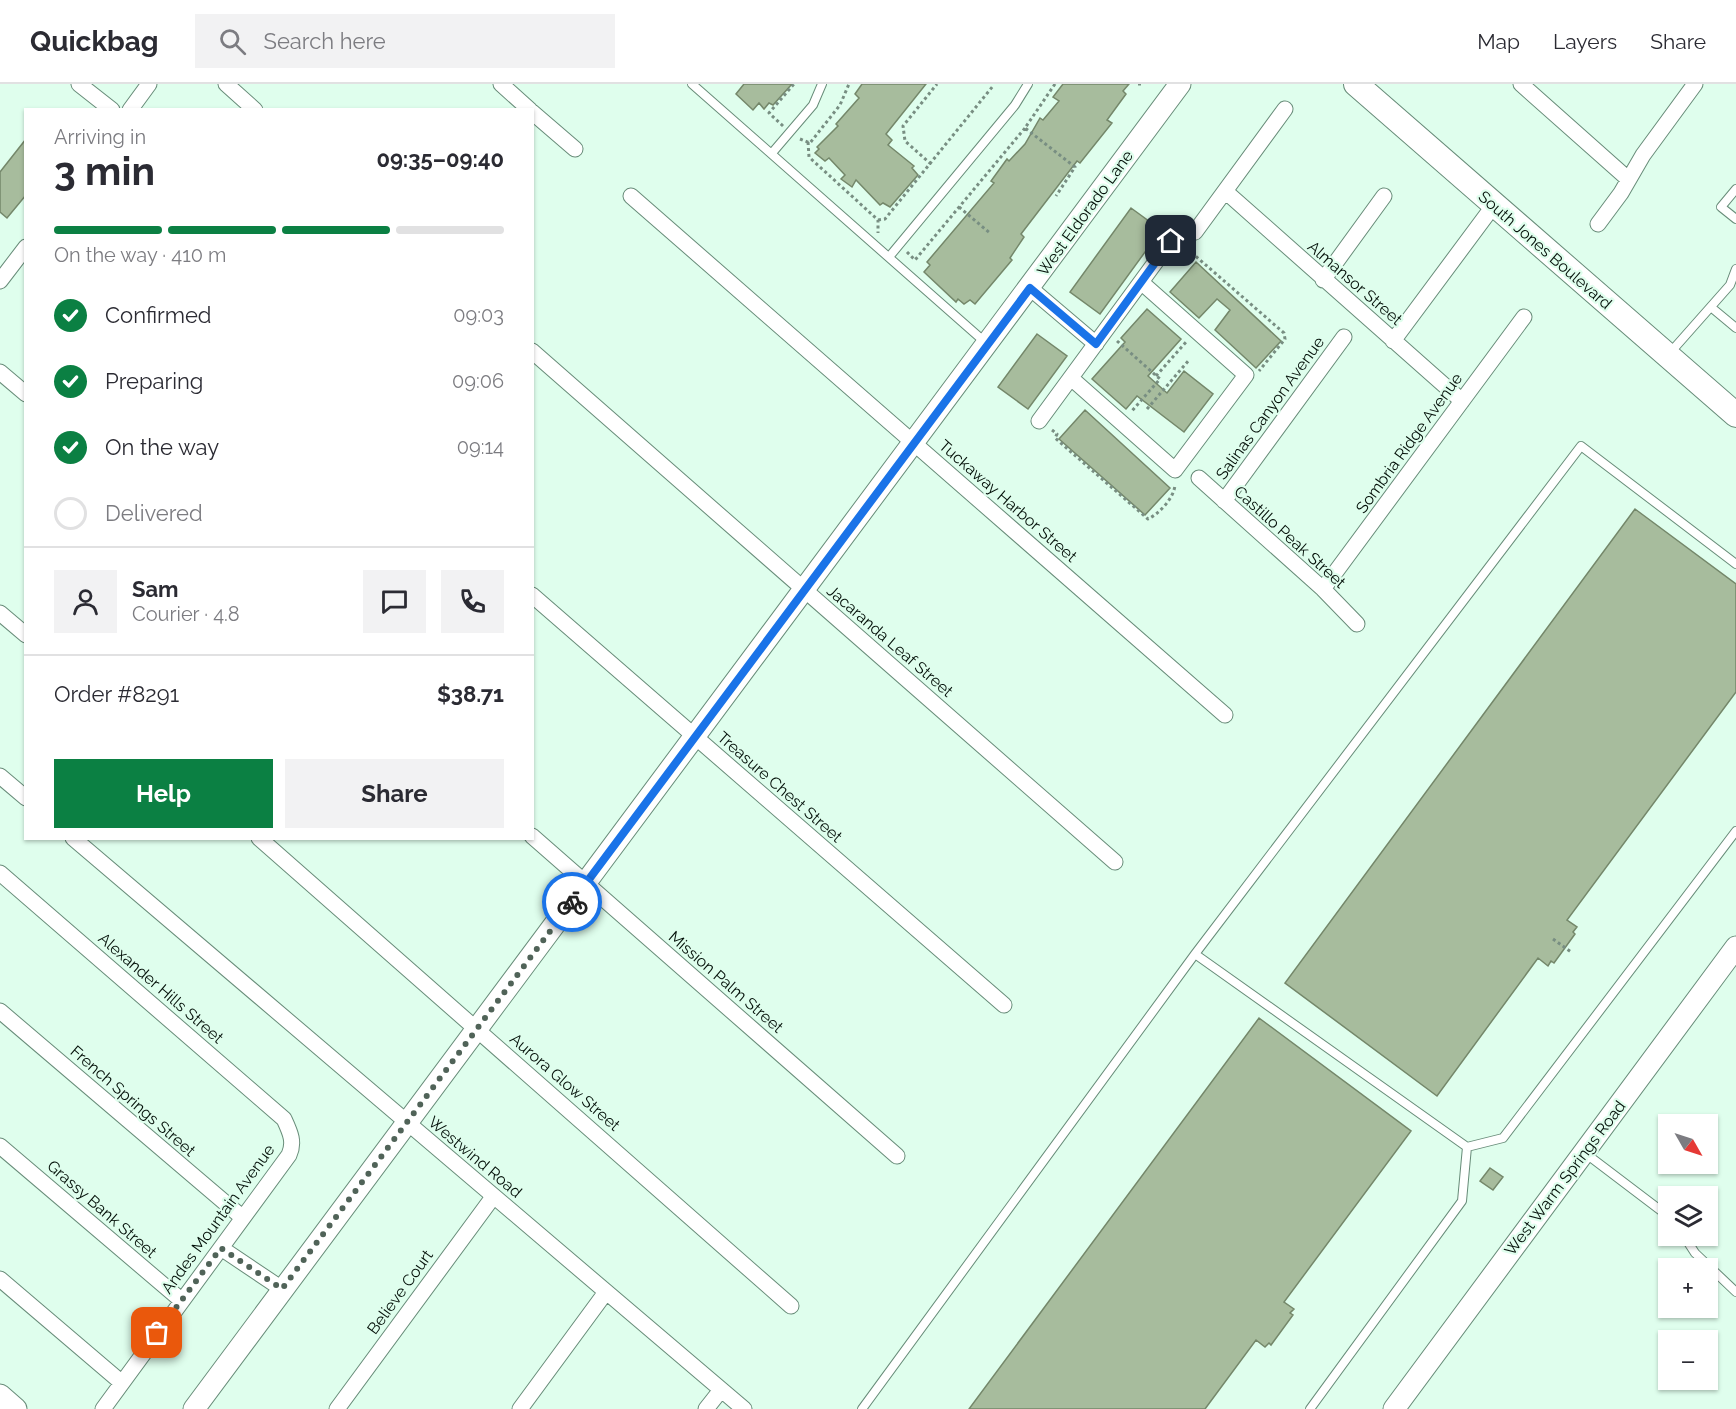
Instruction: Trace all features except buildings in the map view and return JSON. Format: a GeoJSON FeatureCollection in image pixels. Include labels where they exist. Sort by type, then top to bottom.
{"type":"FeatureCollection","features":[{"type":"Feature","properties":{"kind":"main road","name":"South Jones Boulevard"},"geometry":{"type":"LineString","coordinates":[[1356,84],[1736,415]]}},
{"type":"Feature","properties":{"kind":"street"},"geometry":{"type":"LineString","coordinates":[[80,84],[110,108]]}},
{"type":"Feature","properties":{"kind":"street"},"geometry":{"type":"LineString","coordinates":[[131,108],[149,84]]}},
{"type":"Feature","properties":{"kind":"street"},"geometry":{"type":"LineString","coordinates":[[226,84],[253,108]]}},
{"type":"Feature","properties":{"kind":"street"},"geometry":{"type":"LineString","coordinates":[[501,84],[528,108]]}},
{"type":"Feature","properties":{"kind":"street","name":"West Eldorado Lane"},"geometry":{"type":"LineString","coordinates":[[194,1409],[805,591],[1180,84]]}},
{"type":"Feature","properties":{"kind":"street"},"geometry":{"type":"LineString","coordinates":[[1598,224],[1695,84]]}},
{"type":"Feature","properties":{"kind":"street"},"geometry":{"type":"LineString","coordinates":[[1525,86],[1628,179]]}},
{"type":"Feature","properties":{"kind":"street"},"geometry":{"type":"LineString","coordinates":[[1195,232],[1285,109]]}},
{"type":"Feature","properties":{"kind":"street"},"geometry":{"type":"LineString","coordinates":[[534,114],[575,149]]}},
{"type":"Feature","properties":{"kind":"street","name":"Almansor Street"},"geometry":{"type":"LineString","coordinates":[[1225,191],[1462,401]]}},
{"type":"Feature","properties":{"kind":"street","name":"Tuckaway Harbor Street"},"geometry":{"type":"LineString","coordinates":[[631,196],[1225,715]]}},
{"type":"Feature","properties":{"kind":"street"},"geometry":{"type":"LineString","coordinates":[[1323,280],[1384,196]]}},
{"type":"Feature","properties":{"kind":"street"},"geometry":{"type":"LineString","coordinates":[[1393,341],[1494,205]]}},
{"type":"Feature","properties":{"kind":"street"},"geometry":{"type":"LineString","coordinates":[[1039,421],[1171,241]]}},
{"type":"Feature","properties":{"kind":"street"},"geometry":{"type":"LineString","coordinates":[[0,281],[24,250]]}},
{"type":"Feature","properties":{"kind":"street"},"geometry":{"type":"LineString","coordinates":[[1071,378],[1175,470],[1246,375],[1141,282]]}},
{"type":"Feature","properties":{"kind":"street"},"geometry":{"type":"LineString","coordinates":[[1030,288],[1096,344]]}},
{"type":"Feature","properties":{"kind":"street","name":"Sombria Ridge Avenue"},"geometry":{"type":"LineString","coordinates":[[1323,589],[1524,317]]}},
{"type":"Feature","properties":{"kind":"street","name":"Salinas Canyon Avenue"},"geometry":{"type":"LineString","coordinates":[[1224,501],[1344,337]]}},
{"type":"Feature","properties":{"kind":"street","name":"Jacaranda Leaf Street"},"geometry":{"type":"LineString","coordinates":[[534,353],[1115,862]]}},
{"type":"Feature","properties":{"kind":"street"},"geometry":{"type":"LineString","coordinates":[[0,372],[24,392]]}},
{"type":"Feature","properties":{"kind":"street","name":"Castillo Peak Street"},"geometry":{"type":"LineString","coordinates":[[1198,478],[1323,589],[1357,624]]}},
{"type":"Feature","properties":{"kind":"street","name":"Treasure Chest Street"},"geometry":{"type":"LineString","coordinates":[[534,597],[1004,1005]]}},
{"type":"Feature","properties":{"kind":"street"},"geometry":{"type":"LineString","coordinates":[[0,613],[24,633]]}},
{"type":"Feature","properties":{"kind":"street"},"geometry":{"type":"LineString","coordinates":[[0,776],[24,796]]}},
{"type":"Feature","properties":{"kind":"street","name":"Mission Palm Street"},"geometry":{"type":"LineString","coordinates":[[534,838],[897,1155]]}},
{"type":"Feature","properties":{"kind":"street","name":"Westwind Road"},"geometry":{"type":"LineString","coordinates":[[75,840],[744,1409]]}},
{"type":"Feature","properties":{"kind":"street","name":"Aurora Glow Street"},"geometry":{"type":"LineString","coordinates":[[261,840],[791,1306]]}},
{"type":"Feature","properties":{"kind":"street","name":"Alexander Hills Street"},"geometry":{"type":"LineString","coordinates":[[0,873],[284,1119],[292,1135]]}},
{"type":"Feature","properties":{"kind":"street","name":"West Warm Springs Road"},"geometry":{"type":"LineString","coordinates":[[1394,1409],[1736,947]]}},
{"type":"Feature","properties":{"kind":"street","name":"French Springs Street"},"geometry":{"type":"LineString","coordinates":[[0,1011],[243,1218]]}},
{"type":"Feature","properties":{"kind":"street","name":"Andes Mountain Avenue"},"geometry":{"type":"LineString","coordinates":[[103,1409],[289,1155],[292,1148],[292,1135]]}},
{"type":"Feature","properties":{"kind":"street","name":"Grassy Bank Street"},"geometry":{"type":"LineString","coordinates":[[0,1146],[181,1300]]}},
{"type":"Feature","properties":{"kind":"street","name":"Believe Court"},"geometry":{"type":"LineString","coordinates":[[337,1409],[493,1197]]}},
{"type":"Feature","properties":{"kind":"street"},"geometry":{"type":"LineString","coordinates":[[221,1248],[282,1289]]}},
{"type":"Feature","properties":{"kind":"street"},"geometry":{"type":"LineString","coordinates":[[0,1279],[122,1383]]}},
{"type":"Feature","properties":{"kind":"street"},"geometry":{"type":"LineString","coordinates":[[520,1409],[606,1292]]}},
{"type":"Feature","properties":{"kind":"street"},"geometry":{"type":"LineString","coordinates":[[706,1409],[721,1390]]}},
{"type":"Feature","properties":{"kind":"street"},"geometry":{"type":"LineString","coordinates":[[0,1395],[16,1409]]}},
{"type":"Feature","properties":{"kind":"lane"},"geometry":{"type":"LineString","coordinates":[[692,84],[889,257],[964,327],[988,345]]}},
{"type":"Feature","properties":{"kind":"lane"},"geometry":{"type":"LineString","coordinates":[[772,153],[813,105],[822,84]]}},
{"type":"Feature","properties":{"kind":"lane"},"geometry":{"type":"LineString","coordinates":[[889,257],[1015,105],[1028,84]]}},
{"type":"Feature","properties":{"kind":"lane"},"geometry":{"type":"LineString","coordinates":[[1736,189],[1721,207],[1736,219]]}},
{"type":"Feature","properties":{"kind":"lane"},"geometry":{"type":"LineString","coordinates":[[1668,356],[1712,308],[1735,275]]}},
{"type":"Feature","properties":{"kind":"lane"},"geometry":{"type":"LineString","coordinates":[[1712,308],[1736,328]]}},
{"type":"Feature","properties":{"kind":"lane"},"geometry":{"type":"LineString","coordinates":[[861,1409],[1195,954],[1581,446],[1736,564]]}},
{"type":"Feature","properties":{"kind":"lane"},"geometry":{"type":"LineString","coordinates":[[1467,1148],[1503,1138],[1736,831]]}},
{"type":"Feature","properties":{"kind":"lane"},"geometry":{"type":"LineString","coordinates":[[1195,954],[1467,1148]]}},
{"type":"Feature","properties":{"kind":"lane"},"geometry":{"type":"LineString","coordinates":[[1310,1409],[1462,1201],[1467,1148]]}},
{"type":"Feature","properties":{"kind":"lane"},"geometry":{"type":"LineString","coordinates":[[1584,1152],[1658,1208]]}},
{"type":"Feature","properties":{"kind":"lane"},"geometry":{"type":"LineString","coordinates":[[1690,1246],[1736,1292]]}},
{"type":"Feature","properties":{"kind":"path"},"geometry":{"type":"LineString","coordinates":[[794,84],[769,113],[789,132],[808,142]]}},
{"type":"Feature","properties":{"kind":"path"},"geometry":{"type":"LineString","coordinates":[[849,84],[840,105],[808,142],[809,157],[878,220],[880,238],[915,260],[1025,128],[1055,84]]}},
{"type":"Feature","properties":{"kind":"path"},"geometry":{"type":"LineString","coordinates":[[931,164],[905,141],[903,126],[937,84]]}},
{"type":"Feature","properties":{"kind":"path"},"geometry":{"type":"LineString","coordinates":[[878,220],[885,219],[993,85]]}},
{"type":"Feature","properties":{"kind":"path"},"geometry":{"type":"LineString","coordinates":[[1025,128],[1075,167],[1056,196]]}},
{"type":"Feature","properties":{"kind":"path"},"geometry":{"type":"LineString","coordinates":[[958,207],[991,234]]}},
{"type":"Feature","properties":{"kind":"path"},"geometry":{"type":"LineString","coordinates":[[1171,241],[1190,256],[1192,253],[1284,333],[1285,339],[1258,373],[1246,375]]}},
{"type":"Feature","properties":{"kind":"path"},"geometry":{"type":"LineString","coordinates":[[1156,376],[1196,331]]}},
{"type":"Feature","properties":{"kind":"path"},"geometry":{"type":"LineString","coordinates":[[1115,340],[1160,379],[1122,423]]}},
{"type":"Feature","properties":{"kind":"path"},"geometry":{"type":"LineString","coordinates":[[1146,409],[1189,360]]}},
{"type":"Feature","properties":{"kind":"path"},"geometry":{"type":"LineString","coordinates":[[1039,421],[1057,434],[1055,438],[1148,519],[1156,516],[1175,490],[1175,470]]}},
{"type":"Feature","properties":{"kind":"path"},"geometry":{"type":"LineString","coordinates":[[1553,939],[1571,952]]}},
{"type":"Feature","properties":{"kind":"way so far"},"geometry":{"type":"LineString","coordinates":[[157,1333],[221,1248],[282,1289],[572,902]]}},
{"type":"Feature","properties":{"kind":"route"},"geometry":{"type":"LineString","coordinates":[[572,902],[1030,288],[1096,344],[1171,241]]}}]}
